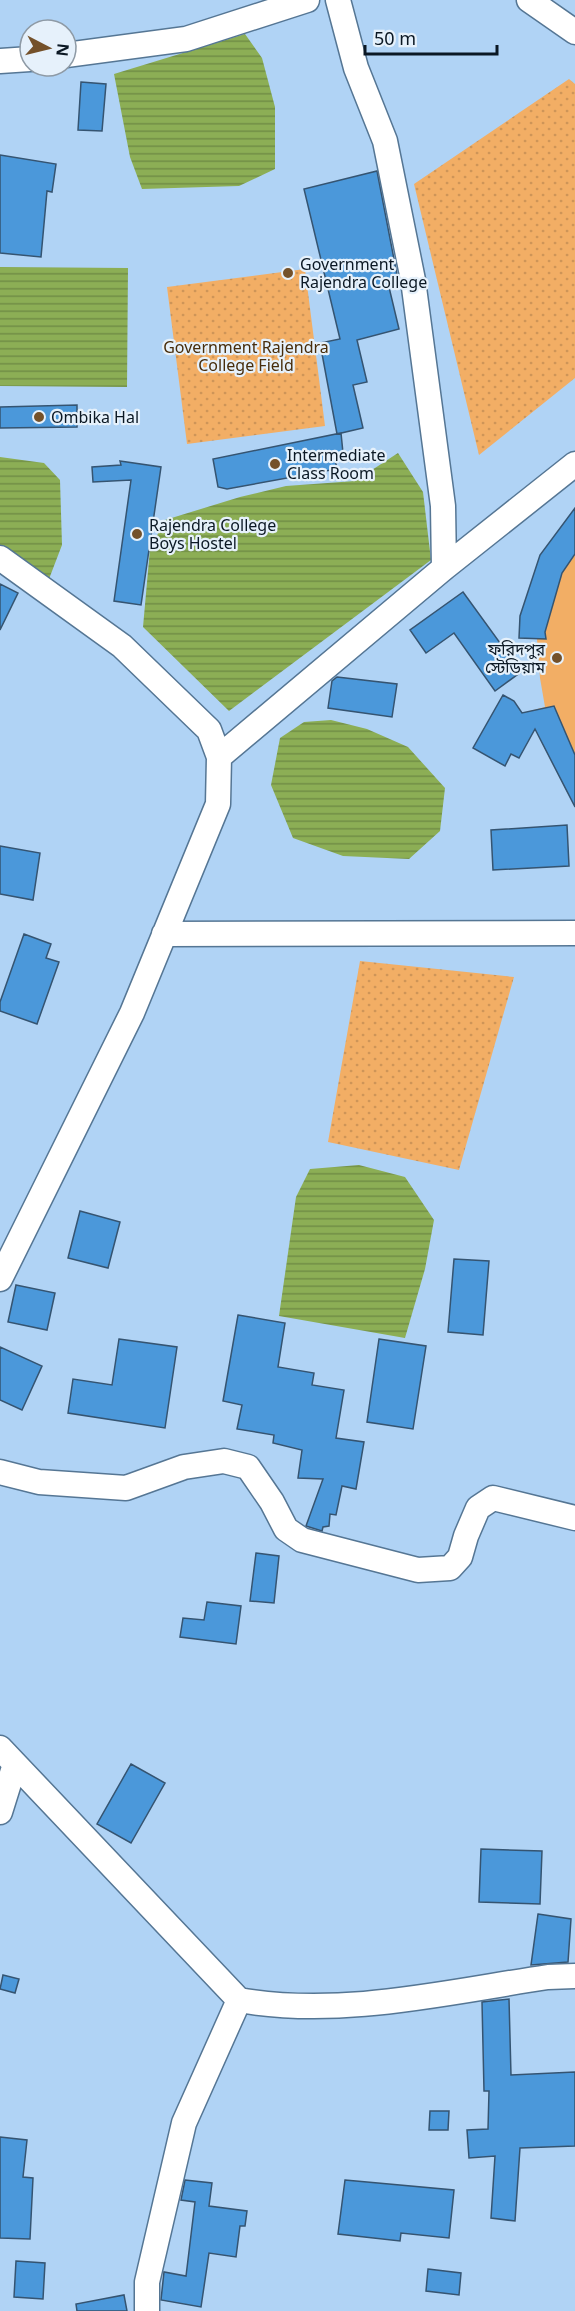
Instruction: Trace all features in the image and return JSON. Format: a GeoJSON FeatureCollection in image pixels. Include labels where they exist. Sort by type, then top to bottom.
{"type":"FeatureCollection","features":[{"type":"Feature","properties":{"kind":"street"},"geometry":{"type":"LineString","coordinates":[[78,53],[186,39],[307,0]]}},
{"type":"Feature","properties":{"kind":"street"},"geometry":{"type":"LineString","coordinates":[[338,0],[356,68],[385,141],[413,280],[443,506],[444,568]]}},
{"type":"Feature","properties":{"kind":"street"},"geometry":{"type":"LineString","coordinates":[[529,0],[575,32]]}},
{"type":"Feature","properties":{"kind":"street"},"geometry":{"type":"LineString","coordinates":[[0,61],[18,60]]}},
{"type":"Feature","properties":{"kind":"street"},"geometry":{"type":"LineString","coordinates":[[219,757],[444,568],[575,464]]}},
{"type":"Feature","properties":{"kind":"street"},"geometry":{"type":"LineString","coordinates":[[0,558],[122,646],[209,730],[219,757],[218,804],[132,1013],[7,1251],[0,1279]]}},
{"type":"Feature","properties":{"kind":"street"},"geometry":{"type":"LineString","coordinates":[[164,934],[575,933]]}},
{"type":"Feature","properties":{"kind":"street"},"geometry":{"type":"LineString","coordinates":[[0,1472],[39,1482],[126,1488],[184,1467],[224,1461],[248,1467],[286,1529],[302,1540],[418,1570],[450,1568],[460,1557],[478,1508],[493,1498],[575,1518]]}},
{"type":"Feature","properties":{"kind":"street"},"geometry":{"type":"LineString","coordinates":[[0,1812],[7,1756]]}},
{"type":"Feature","properties":{"kind":"street"},"geometry":{"type":"LineString","coordinates":[[7,1756],[239,2000],[274,2006],[367,2004],[548,1977],[575,1976]]}},
{"type":"Feature","properties":{"kind":"street"},"geometry":{"type":"LineString","coordinates":[[147,2311],[147,2282],[184,2123],[239,2000]]}},
{"type":"Feature","properties":{"kind":"green space"},"geometry":{"type":"Polygon","coordinates":[[[569,79],[575,84],[575,378],[479,455],[414,184],[569,79]]]}},
{"type":"Feature","properties":{"kind":"green space","name":"Government Rajendra College Field"},"geometry":{"type":"Polygon","coordinates":[[[305,269],[325,426],[187,444],[167,287],[305,269]]]}},
{"type":"Feature","properties":{"kind":"green space","name":"ফরিদপুর স্টেডিয়াম"},"geometry":{"type":"Polygon","coordinates":[[[575,508],[575,800],[568,794],[526,712],[545,707],[537,639],[519,638],[520,616],[540,555],[575,508]]]}},
{"type":"Feature","properties":{"kind":"green space"},"geometry":{"type":"Polygon","coordinates":[[[360,961],[514,977],[459,1170],[328,1142],[360,961]]]}},
{"type":"Feature","properties":{"kind":"shaded area"},"geometry":{"type":"Polygon","coordinates":[[[245,34],[262,58],[275,107],[275,169],[239,186],[142,189],[130,157],[114,74],[245,34]]]}},
{"type":"Feature","properties":{"kind":"shaded area"},"geometry":{"type":"Polygon","coordinates":[[[0,267],[128,268],[127,387],[0,386],[0,267]]]}},
{"type":"Feature","properties":{"kind":"shaded area"},"geometry":{"type":"Polygon","coordinates":[[[398,453],[423,492],[431,560],[229,711],[143,627],[150,549],[165,520],[240,497],[286,486],[355,481],[398,453]]]}},
{"type":"Feature","properties":{"kind":"shaded area"},"geometry":{"type":"Polygon","coordinates":[[[0,457],[44,463],[60,480],[62,545],[49,579],[0,546],[0,457]]]}},
{"type":"Feature","properties":{"kind":"shaded area"},"geometry":{"type":"Polygon","coordinates":[[[331,720],[367,729],[408,747],[445,788],[440,831],[409,859],[343,856],[293,838],[271,785],[280,738],[304,722],[331,720]]]}},
{"type":"Feature","properties":{"kind":"shaded area"},"geometry":{"type":"Polygon","coordinates":[[[359,1165],[405,1177],[434,1220],[425,1269],[405,1338],[279,1316],[296,1197],[310,1169],[359,1165]]]}},
{"type":"Feature","properties":{"kind":"building"},"geometry":{"type":"Polygon","coordinates":[[[81,82],[106,84],[102,131],[78,130],[81,82]]]}},
{"type":"Feature","properties":{"kind":"building"},"geometry":{"type":"Polygon","coordinates":[[[0,155],[56,164],[52,192],[47,191],[41,257],[0,253],[0,155]]]}},
{"type":"Feature","properties":{"kind":"building"},"geometry":{"type":"Polygon","coordinates":[[[377,171],[398,280],[388,283],[399,329],[357,340],[367,382],[353,385],[363,428],[337,434],[320,343],[340,339],[304,189],[377,171]]]}},
{"type":"Feature","properties":{"kind":"building","name":"Ombika Hal"},"geometry":{"type":"Polygon","coordinates":[[[77,405],[77,427],[0,428],[0,407],[77,405]]]}},
{"type":"Feature","properties":{"kind":"building","name":"Intermediate Class Room"},"geometry":{"type":"Polygon","coordinates":[[[341,433],[343,453],[334,455],[337,469],[227,489],[218,487],[213,459],[341,433]]]}},
{"type":"Feature","properties":{"kind":"building","name":"Rajendra College Boys Hostel"},"geometry":{"type":"Polygon","coordinates":[[[120,461],[161,467],[141,605],[114,601],[131,480],[93,482],[92,467],[121,465],[120,461]]]}},
{"type":"Feature","properties":{"kind":"building"},"geometry":{"type":"Polygon","coordinates":[[[575,508],[575,554],[562,573],[545,632],[546,639],[519,638],[520,616],[540,555],[575,508]]]}},
{"type":"Feature","properties":{"kind":"building"},"geometry":{"type":"Polygon","coordinates":[[[0,584],[18,593],[0,630],[0,584]]]}},
{"type":"Feature","properties":{"kind":"building"},"geometry":{"type":"Polygon","coordinates":[[[463,592],[521,672],[495,691],[454,633],[426,653],[410,630],[463,592]]]}},
{"type":"Feature","properties":{"kind":"building"},"geometry":{"type":"Polygon","coordinates":[[[337,677],[397,684],[392,717],[328,708],[332,681],[337,677]]]}},
{"type":"Feature","properties":{"kind":"building"},"geometry":{"type":"Polygon","coordinates":[[[503,695],[514,701],[522,713],[554,706],[575,755],[575,807],[535,729],[519,758],[511,754],[505,766],[473,748],[503,695]]]}},
{"type":"Feature","properties":{"kind":"building"},"geometry":{"type":"Polygon","coordinates":[[[567,825],[569,866],[493,870],[491,830],[567,825]]]}},
{"type":"Feature","properties":{"kind":"building"},"geometry":{"type":"Polygon","coordinates":[[[0,846],[40,853],[33,900],[0,894],[0,846]]]}},
{"type":"Feature","properties":{"kind":"building"},"geometry":{"type":"Polygon","coordinates":[[[24,934],[51,944],[46,958],[59,962],[37,1024],[0,1011],[0,1002],[24,934]]]}},
{"type":"Feature","properties":{"kind":"building"},"geometry":{"type":"Polygon","coordinates":[[[80,1211],[120,1222],[108,1268],[68,1258],[80,1211]]]}},
{"type":"Feature","properties":{"kind":"building"},"geometry":{"type":"Polygon","coordinates":[[[454,1259],[489,1261],[483,1335],[448,1332],[454,1259]]]}},
{"type":"Feature","properties":{"kind":"building"},"geometry":{"type":"Polygon","coordinates":[[[16,1285],[55,1293],[47,1330],[8,1322],[16,1285]]]}},
{"type":"Feature","properties":{"kind":"building"},"geometry":{"type":"Polygon","coordinates":[[[238,1315],[285,1323],[278,1367],[314,1373],[312,1385],[344,1390],[336,1438],[364,1442],[356,1489],[342,1486],[336,1515],[330,1514],[329,1526],[323,1527],[322,1531],[306,1526],[323,1479],[298,1478],[302,1450],[273,1443],[274,1435],[237,1429],[242,1405],[223,1401],[238,1315]]]}},
{"type":"Feature","properties":{"kind":"building"},"geometry":{"type":"Polygon","coordinates":[[[119,1339],[177,1347],[165,1428],[68,1413],[73,1379],[112,1385],[119,1339]]]}},
{"type":"Feature","properties":{"kind":"building"},"geometry":{"type":"Polygon","coordinates":[[[379,1339],[426,1346],[413,1429],[367,1422],[379,1339]]]}},
{"type":"Feature","properties":{"kind":"building"},"geometry":{"type":"Polygon","coordinates":[[[0,1347],[42,1366],[22,1410],[0,1400],[0,1347]]]}},
{"type":"Feature","properties":{"kind":"building"},"geometry":{"type":"Polygon","coordinates":[[[256,1553],[279,1556],[274,1603],[250,1601],[256,1553]]]}},
{"type":"Feature","properties":{"kind":"building"},"geometry":{"type":"Polygon","coordinates":[[[207,1602],[241,1606],[236,1644],[180,1637],[183,1618],[204,1620],[207,1602]]]}},
{"type":"Feature","properties":{"kind":"building"},"geometry":{"type":"Polygon","coordinates":[[[131,1764],[165,1783],[131,1843],[97,1824],[131,1764]]]}},
{"type":"Feature","properties":{"kind":"building"},"geometry":{"type":"Polygon","coordinates":[[[481,1849],[542,1851],[540,1904],[479,1902],[481,1849]]]}},
{"type":"Feature","properties":{"kind":"building"},"geometry":{"type":"Polygon","coordinates":[[[538,1914],[571,1919],[568,1962],[531,1965],[538,1914]]]}},
{"type":"Feature","properties":{"kind":"building"},"geometry":{"type":"Polygon","coordinates":[[[3,1975],[19,1979],[15,1993],[0,1989],[3,1975]]]}},
{"type":"Feature","properties":{"kind":"building"},"geometry":{"type":"Polygon","coordinates":[[[509,1999],[511,2075],[575,2072],[575,2146],[520,2148],[515,2221],[491,2218],[495,2156],[469,2158],[467,2130],[488,2129],[489,2091],[484,2091],[482,2002],[509,1999]]]}},
{"type":"Feature","properties":{"kind":"building"},"geometry":{"type":"Polygon","coordinates":[[[430,2111],[449,2111],[448,2130],[429,2130],[430,2111]]]}},
{"type":"Feature","properties":{"kind":"building"},"geometry":{"type":"Polygon","coordinates":[[[0,2137],[27,2140],[23,2177],[33,2178],[30,2239],[0,2238],[0,2137]]]}},
{"type":"Feature","properties":{"kind":"building"},"geometry":{"type":"Polygon","coordinates":[[[185,2180],[212,2183],[209,2206],[247,2211],[245,2226],[240,2226],[236,2257],[209,2253],[201,2307],[161,2300],[164,2272],[186,2276],[195,2202],[181,2200],[185,2180]]]}},
{"type":"Feature","properties":{"kind":"building"},"geometry":{"type":"Polygon","coordinates":[[[345,2180],[454,2190],[449,2238],[401,2233],[400,2241],[338,2234],[345,2180]]]}},
{"type":"Feature","properties":{"kind":"building"},"geometry":{"type":"Polygon","coordinates":[[[16,2261],[45,2263],[43,2299],[14,2297],[16,2261]]]}},
{"type":"Feature","properties":{"kind":"building"},"geometry":{"type":"Polygon","coordinates":[[[428,2269],[461,2273],[459,2295],[426,2291],[428,2269]]]}},
{"type":"Feature","properties":{"kind":"building"},"geometry":{"type":"Polygon","coordinates":[[[124,2295],[127,2311],[77,2311],[76,2304],[124,2295]]]}},
{"type":"Feature","properties":{"kind":"place","name":"Government Rajendra College"},"geometry":{"type":"Point","coordinates":[288,273]}},
{"type":"Feature","properties":{"kind":"place","name":"Ombika Hal"},"geometry":{"type":"Point","coordinates":[39,417]}},
{"type":"Feature","properties":{"kind":"place","name":"Intermediate Class Room"},"geometry":{"type":"Point","coordinates":[275,464]}},
{"type":"Feature","properties":{"kind":"place","name":"Rajendra College Boys Hostel"},"geometry":{"type":"Point","coordinates":[137,534]}},
{"type":"Feature","properties":{"kind":"place","name":"ফরিদপুর স্টেডিয়াম"},"geometry":{"type":"Point","coordinates":[557,658]}}]}
